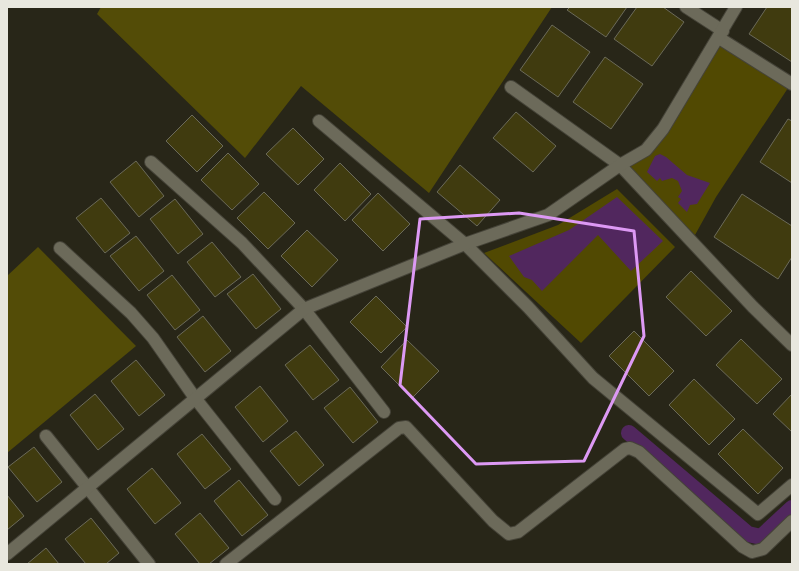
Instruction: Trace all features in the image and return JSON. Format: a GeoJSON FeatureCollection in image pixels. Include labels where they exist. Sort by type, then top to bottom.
{"type":"FeatureCollection","features":[{"type":"Feature","properties":{"kind":"street"},"geometry":{"type":"LineString","coordinates":[[686,7],[721,35],[792,84]]}},
{"type":"Feature","properties":{"kind":"street"},"geometry":{"type":"LineString","coordinates":[[7,554],[87,486],[304,309],[465,244],[548,215],[620,164],[646,150],[663,129],[721,35],[736,7]]}},
{"type":"Feature","properties":{"kind":"street"},"geometry":{"type":"LineString","coordinates":[[511,87],[620,164],[753,307],[792,345]]}},
{"type":"Feature","properties":{"kind":"street"},"geometry":{"type":"LineString","coordinates":[[319,121],[465,244],[528,307],[593,378],[758,514],[792,485]]}},
{"type":"Feature","properties":{"kind":"street"},"geometry":{"type":"LineString","coordinates":[[151,162],[242,243],[304,309],[384,412]]}},
{"type":"Feature","properties":{"kind":"street"},"geometry":{"type":"LineString","coordinates":[[60,248],[125,308],[153,338],[195,398],[275,499]]}},
{"type":"Feature","properties":{"kind":"street"},"geometry":{"type":"LineString","coordinates":[[226,564],[399,428],[406,427],[493,522],[509,534],[518,532],[625,449],[630,448],[638,452],[743,547],[752,552],[763,549],[792,521]]}},
{"type":"Feature","properties":{"kind":"street"},"geometry":{"type":"LineString","coordinates":[[46,436],[149,564]]}},
{"type":"Feature","properties":{"kind":"highlighted area"},"geometry":{"type":"Polygon","coordinates":[[[519,213],[634,231],[644,336],[584,461],[476,464],[400,385],[420,219],[519,213]]]}},
{"type":"Feature","properties":{"kind":"shaded area"},"geometry":{"type":"Polygon","coordinates":[[[101,7],[552,7],[429,193],[301,86],[245,158],[97,14],[101,7]]]}},
{"type":"Feature","properties":{"kind":"shaded area"},"geometry":{"type":"Polygon","coordinates":[[[720,46],[724,46],[790,85],[716,197],[695,235],[641,182],[629,165],[684,103],[720,46]]]}},
{"type":"Feature","properties":{"kind":"shaded area"},"geometry":{"type":"Polygon","coordinates":[[[660,154],[666,157],[687,175],[710,183],[697,204],[690,205],[687,212],[678,203],[681,199],[678,197],[682,191],[678,181],[672,178],[662,181],[660,178],[657,181],[647,172],[655,156],[660,154]]]}},
{"type":"Feature","properties":{"kind":"shaded area"},"geometry":{"type":"Polygon","coordinates":[[[617,189],[675,247],[581,343],[484,253],[558,225],[617,189]]]}},
{"type":"Feature","properties":{"kind":"shaded area"},"geometry":{"type":"Polygon","coordinates":[[[617,197],[663,241],[631,271],[598,235],[542,291],[532,280],[524,277],[509,256],[569,230],[617,197]]]}},
{"type":"Feature","properties":{"kind":"shaded area"},"geometry":{"type":"Polygon","coordinates":[[[38,247],[136,346],[7,453],[7,276],[38,247]]]}},
{"type":"Feature","properties":{"kind":"building"},"geometry":{"type":"Polygon","coordinates":[[[570,7],[627,7],[606,37],[567,10],[570,7]]]}},
{"type":"Feature","properties":{"kind":"building"},"geometry":{"type":"Polygon","coordinates":[[[637,7],[663,7],[684,22],[652,66],[614,39],[637,7]]]}},
{"type":"Feature","properties":{"kind":"building"},"geometry":{"type":"Polygon","coordinates":[[[767,7],[792,7],[792,62],[749,34],[767,7]]]}},
{"type":"Feature","properties":{"kind":"building"},"geometry":{"type":"Polygon","coordinates":[[[552,25],[590,52],[558,97],[520,70],[552,25]]]}},
{"type":"Feature","properties":{"kind":"building"},"geometry":{"type":"Polygon","coordinates":[[[605,57],[643,84],[611,129],[573,102],[605,57]]]}},
{"type":"Feature","properties":{"kind":"building"},"geometry":{"type":"Polygon","coordinates":[[[516,112],[556,146],[533,172],[493,138],[516,112]]]}},
{"type":"Feature","properties":{"kind":"building"},"geometry":{"type":"Polygon","coordinates":[[[192,115],[223,146],[197,172],[166,141],[192,115]]]}},
{"type":"Feature","properties":{"kind":"building"},"geometry":{"type":"Polygon","coordinates":[[[788,119],[792,121],[792,183],[760,162],[788,119]]]}},
{"type":"Feature","properties":{"kind":"building"},"geometry":{"type":"Polygon","coordinates":[[[293,128],[324,159],[298,185],[266,154],[293,128]]]}},
{"type":"Feature","properties":{"kind":"building"},"geometry":{"type":"Polygon","coordinates":[[[228,153],[259,184],[232,210],[201,180],[228,153]]]}},
{"type":"Feature","properties":{"kind":"building"},"geometry":{"type":"Polygon","coordinates":[[[136,161],[164,196],[139,217],[110,182],[136,161]]]}},
{"type":"Feature","properties":{"kind":"building"},"geometry":{"type":"Polygon","coordinates":[[[340,163],[371,194],[345,221],[314,190],[340,163]]]}},
{"type":"Feature","properties":{"kind":"building"},"geometry":{"type":"Polygon","coordinates":[[[460,165],[500,200],[477,226],[437,192],[460,165]]]}},
{"type":"Feature","properties":{"kind":"building"},"geometry":{"type":"Polygon","coordinates":[[[264,192],[295,223],[268,249],[237,218],[264,192]]]}},
{"type":"Feature","properties":{"kind":"building"},"geometry":{"type":"Polygon","coordinates":[[[378,193],[410,224],[383,251],[352,220],[378,193]]]}},
{"type":"Feature","properties":{"kind":"building"},"geometry":{"type":"Polygon","coordinates":[[[742,194],[792,226],[792,257],[778,279],[714,237],[742,194]]]}},
{"type":"Feature","properties":{"kind":"building"},"geometry":{"type":"Polygon","coordinates":[[[101,198],[130,233],[105,253],[76,218],[101,198]]]}},
{"type":"Feature","properties":{"kind":"building"},"geometry":{"type":"Polygon","coordinates":[[[175,199],[203,234],[178,254],[150,219],[175,199]]]}},
{"type":"Feature","properties":{"kind":"building"},"geometry":{"type":"Polygon","coordinates":[[[307,230],[338,260],[312,287],[281,256],[307,230]]]}},
{"type":"Feature","properties":{"kind":"building"},"geometry":{"type":"Polygon","coordinates":[[[136,236],[164,271],[139,291],[110,256],[136,236]]]}},
{"type":"Feature","properties":{"kind":"building"},"geometry":{"type":"Polygon","coordinates":[[[212,242],[241,277],[215,297],[187,262],[212,242]]]}},
{"type":"Feature","properties":{"kind":"building"},"geometry":{"type":"Polygon","coordinates":[[[691,271],[732,311],[706,336],[666,297],[691,271]]]}},
{"type":"Feature","properties":{"kind":"building"},"geometry":{"type":"Polygon","coordinates":[[[253,274],[281,309],[256,329],[227,294],[253,274]]]}},
{"type":"Feature","properties":{"kind":"building"},"geometry":{"type":"Polygon","coordinates":[[[172,275],[200,310],[175,330],[147,295],[172,275]]]}},
{"type":"Feature","properties":{"kind":"building"},"geometry":{"type":"Polygon","coordinates":[[[376,296],[407,327],[381,353],[350,322],[376,296]]]}},
{"type":"Feature","properties":{"kind":"building"},"geometry":{"type":"Polygon","coordinates":[[[203,316],[231,351],[205,372],[177,337],[203,316]]]}},
{"type":"Feature","properties":{"kind":"building"},"geometry":{"type":"Polygon","coordinates":[[[634,331],[674,371],[649,396],[609,356],[634,331]]]}},
{"type":"Feature","properties":{"kind":"building"},"geometry":{"type":"Polygon","coordinates":[[[741,339],[782,379],[757,404],[716,365],[741,339]]]}},
{"type":"Feature","properties":{"kind":"building"},"geometry":{"type":"Polygon","coordinates":[[[407,340],[439,371],[412,398],[381,367],[407,340]]]}},
{"type":"Feature","properties":{"kind":"building"},"geometry":{"type":"Polygon","coordinates":[[[310,345],[339,380],[313,400],[285,365],[310,345]]]}},
{"type":"Feature","properties":{"kind":"building"},"geometry":{"type":"Polygon","coordinates":[[[136,360],[165,395],[139,416],[111,381],[136,360]]]}},
{"type":"Feature","properties":{"kind":"building"},"geometry":{"type":"Polygon","coordinates":[[[694,379],[735,419],[709,445],[669,405],[694,379]]]}},
{"type":"Feature","properties":{"kind":"building"},"geometry":{"type":"Polygon","coordinates":[[[260,386],[288,421],[263,442],[235,407],[260,386]]]}},
{"type":"Feature","properties":{"kind":"building"},"geometry":{"type":"Polygon","coordinates":[[[350,387],[378,422],[353,443],[324,408],[350,387]]]}},
{"type":"Feature","properties":{"kind":"building"},"geometry":{"type":"Polygon","coordinates":[[[95,394],[124,429],[98,450],[70,415],[95,394]]]}},
{"type":"Feature","properties":{"kind":"building"},"geometry":{"type":"Polygon","coordinates":[[[792,394],[792,432],[773,414],[792,394]]]}},
{"type":"Feature","properties":{"kind":"building"},"geometry":{"type":"Polygon","coordinates":[[[743,429],[783,468],[758,494],[718,454],[743,429]]]}},
{"type":"Feature","properties":{"kind":"building"},"geometry":{"type":"Polygon","coordinates":[[[296,431],[324,465],[299,486],[270,451],[296,431]]]}},
{"type":"Feature","properties":{"kind":"building"},"geometry":{"type":"Polygon","coordinates":[[[202,434],[231,469],[205,489],[177,454],[202,434]]]}},
{"type":"Feature","properties":{"kind":"building"},"geometry":{"type":"Polygon","coordinates":[[[34,447],[62,482],[37,502],[8,467],[34,447]]]}},
{"type":"Feature","properties":{"kind":"building"},"geometry":{"type":"Polygon","coordinates":[[[152,468],[181,503],[155,524],[127,489],[152,468]]]}},
{"type":"Feature","properties":{"kind":"building"},"geometry":{"type":"Polygon","coordinates":[[[239,480],[268,515],[242,536],[214,501],[239,480]]]}},
{"type":"Feature","properties":{"kind":"building"},"geometry":{"type":"Polygon","coordinates":[[[7,495],[24,516],[7,530],[7,495]]]}},
{"type":"Feature","properties":{"kind":"building"},"geometry":{"type":"Polygon","coordinates":[[[200,513],[229,548],[209,564],[200,564],[175,534],[200,513]]]}},
{"type":"Feature","properties":{"kind":"building"},"geometry":{"type":"Polygon","coordinates":[[[91,518],[119,553],[106,564],[86,564],[65,539],[91,518]]]}},
{"type":"Feature","properties":{"kind":"building"},"geometry":{"type":"Polygon","coordinates":[[[46,548],[59,564],[27,564],[46,548]]]}},
{"type":"Feature","properties":{"kind":"waterway"},"geometry":{"type":"LineString","coordinates":[[629,433],[748,534],[761,537],[792,508]]}}]}
